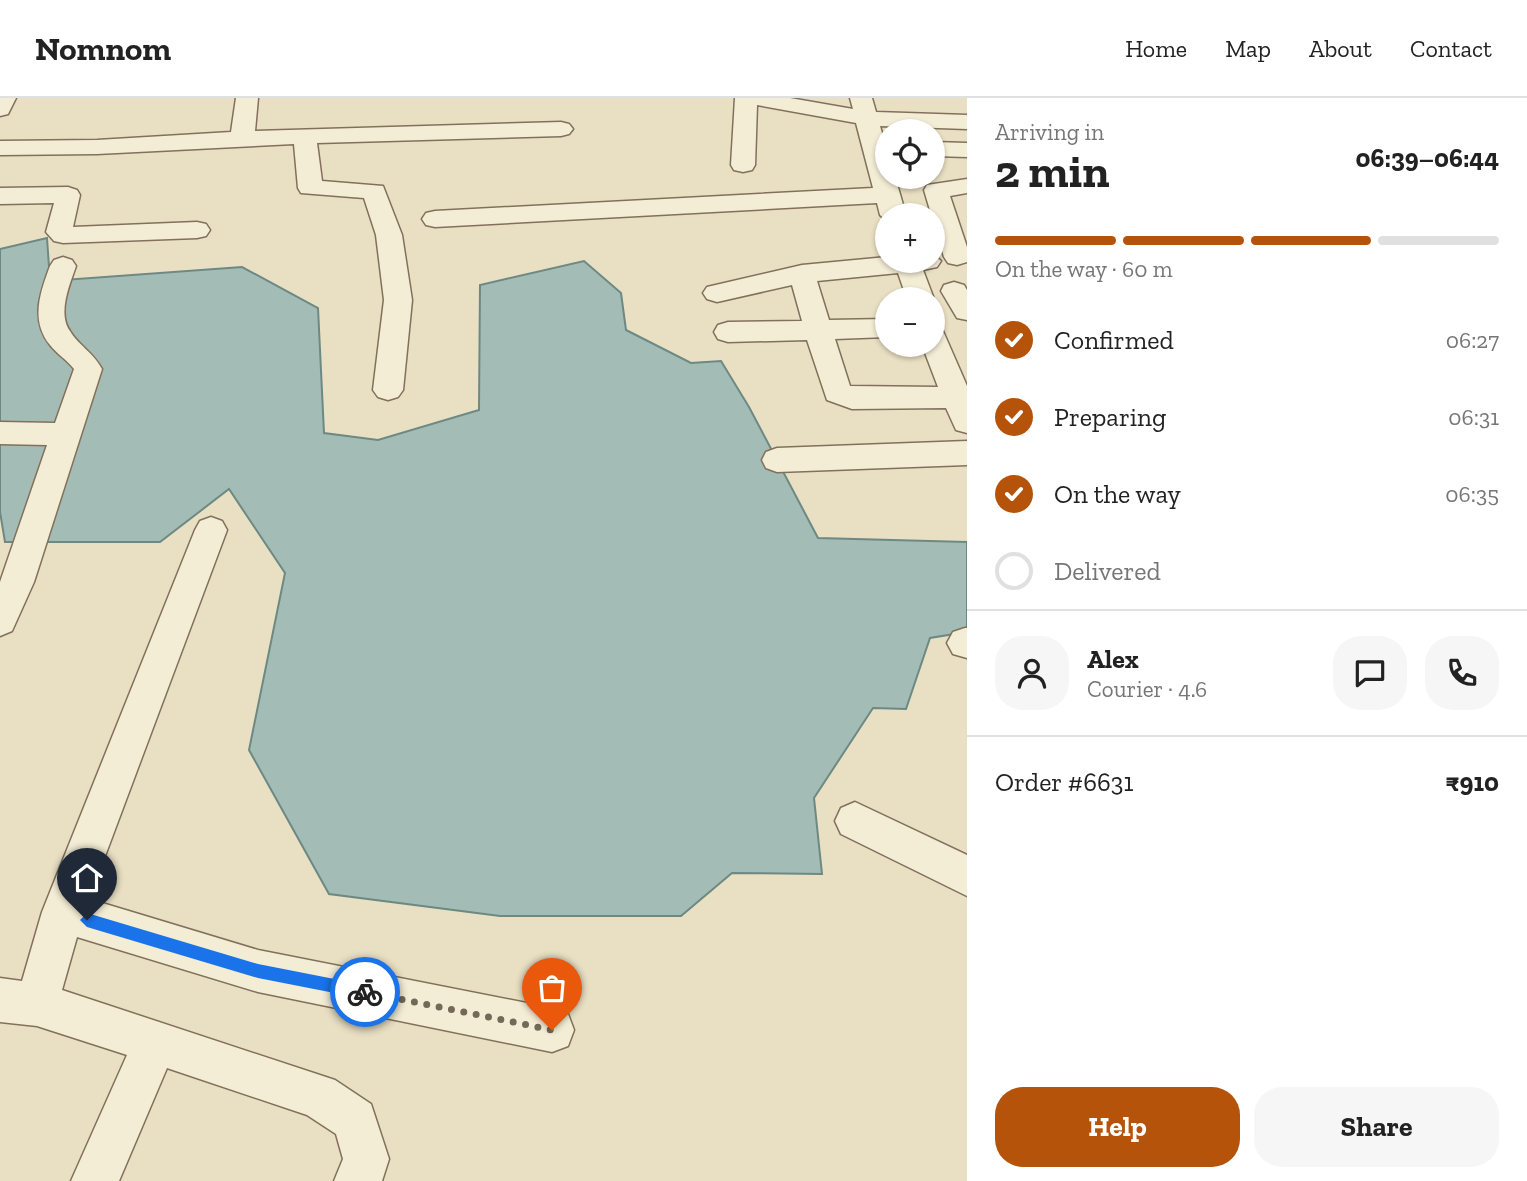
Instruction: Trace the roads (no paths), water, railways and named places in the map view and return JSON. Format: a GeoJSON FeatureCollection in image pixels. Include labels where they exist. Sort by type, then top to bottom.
{"type":"FeatureCollection","features":[{"type":"Feature","properties":{"kind":"street"},"geometry":{"type":"LineString","coordinates":[[0,109],[5,98]]}},
{"type":"Feature","properties":{"kind":"street"},"geometry":{"type":"LineString","coordinates":[[243,138],[247,98]]}},
{"type":"Feature","properties":{"kind":"street"},"geometry":{"type":"LineString","coordinates":[[743,165],[746,98]]}},
{"type":"Feature","properties":{"kind":"street"},"geometry":{"type":"LineString","coordinates":[[755,98],[863,108],[926,124],[967,122]]}},
{"type":"Feature","properties":{"kind":"street"},"geometry":{"type":"LineString","coordinates":[[863,108],[875,136]]}},
{"type":"Feature","properties":{"kind":"street"},"geometry":{"type":"LineString","coordinates":[[0,148],[97,148],[243,138],[561,129]]}},
{"type":"Feature","properties":{"kind":"street"},"geometry":{"type":"LineString","coordinates":[[305,137],[310,188],[374,191],[389,235],[398,300],[388,390]]}},
{"type":"Feature","properties":{"kind":"street"},"geometry":{"type":"LineString","coordinates":[[945,149],[967,150]]}},
{"type":"Feature","properties":{"kind":"street"},"geometry":{"type":"LineString","coordinates":[[935,203],[936,190],[967,186]]}},
{"type":"Feature","properties":{"kind":"street"},"geometry":{"type":"LineString","coordinates":[[0,196],[65,193],[69,198],[59,232],[70,236],[197,230]]}},
{"type":"Feature","properties":{"kind":"street"},"geometry":{"type":"LineString","coordinates":[[435,219],[875,205]]}},
{"type":"Feature","properties":{"kind":"street"},"geometry":{"type":"LineString","coordinates":[[0,621],[17,582],[88,369],[82,355],[67,346],[54,332],[48,311],[63,266]]}},
{"type":"Feature","properties":{"kind":"street"},"geometry":{"type":"LineString","coordinates":[[717,293],[802,274],[875,266]]}},
{"type":"Feature","properties":{"kind":"street"},"geometry":{"type":"LineString","coordinates":[[802,274],[833,387],[843,397],[961,409],[940,357]]}},
{"type":"Feature","properties":{"kind":"street"},"geometry":{"type":"LineString","coordinates":[[728,332],[875,328]]}},
{"type":"Feature","properties":{"kind":"street"},"geometry":{"type":"LineString","coordinates":[[0,433],[66,434]]}},
{"type":"Feature","properties":{"kind":"street"},"geometry":{"type":"LineString","coordinates":[[777,460],[967,453]]}},
{"type":"Feature","properties":{"kind":"street"},"geometry":{"type":"LineString","coordinates":[[211,530],[63,912],[18,1002],[155,1042],[319,1096],[355,1120],[366,1159],[358,1181]]}},
{"type":"Feature","properties":{"kind":"street"},"geometry":{"type":"LineString","coordinates":[[855,821],[967,876]]}},
{"type":"Feature","properties":{"kind":"street"},"geometry":{"type":"LineString","coordinates":[[63,912],[258,971],[552,1030]]}},
{"type":"Feature","properties":{"kind":"street"},"geometry":{"type":"LineString","coordinates":[[95,1181],[155,1042]]}},
{"type":"Feature","properties":{"kind":"water"},"geometry":{"type":"Polygon","coordinates":[[[47,238],[50,281],[242,267],[318,308],[324,433],[378,440],[479,410],[480,285],[584,261],[621,293],[626,330],[691,363],[721,361],[749,407],[818,538],[967,542],[967,632],[930,638],[906,709],[873,708],[814,798],[822,874],[732,873],[681,916],[500,916],[329,894],[249,750],[285,573],[229,489],[160,542],[5,542],[0,512],[0,249],[47,238]]]}}]}
